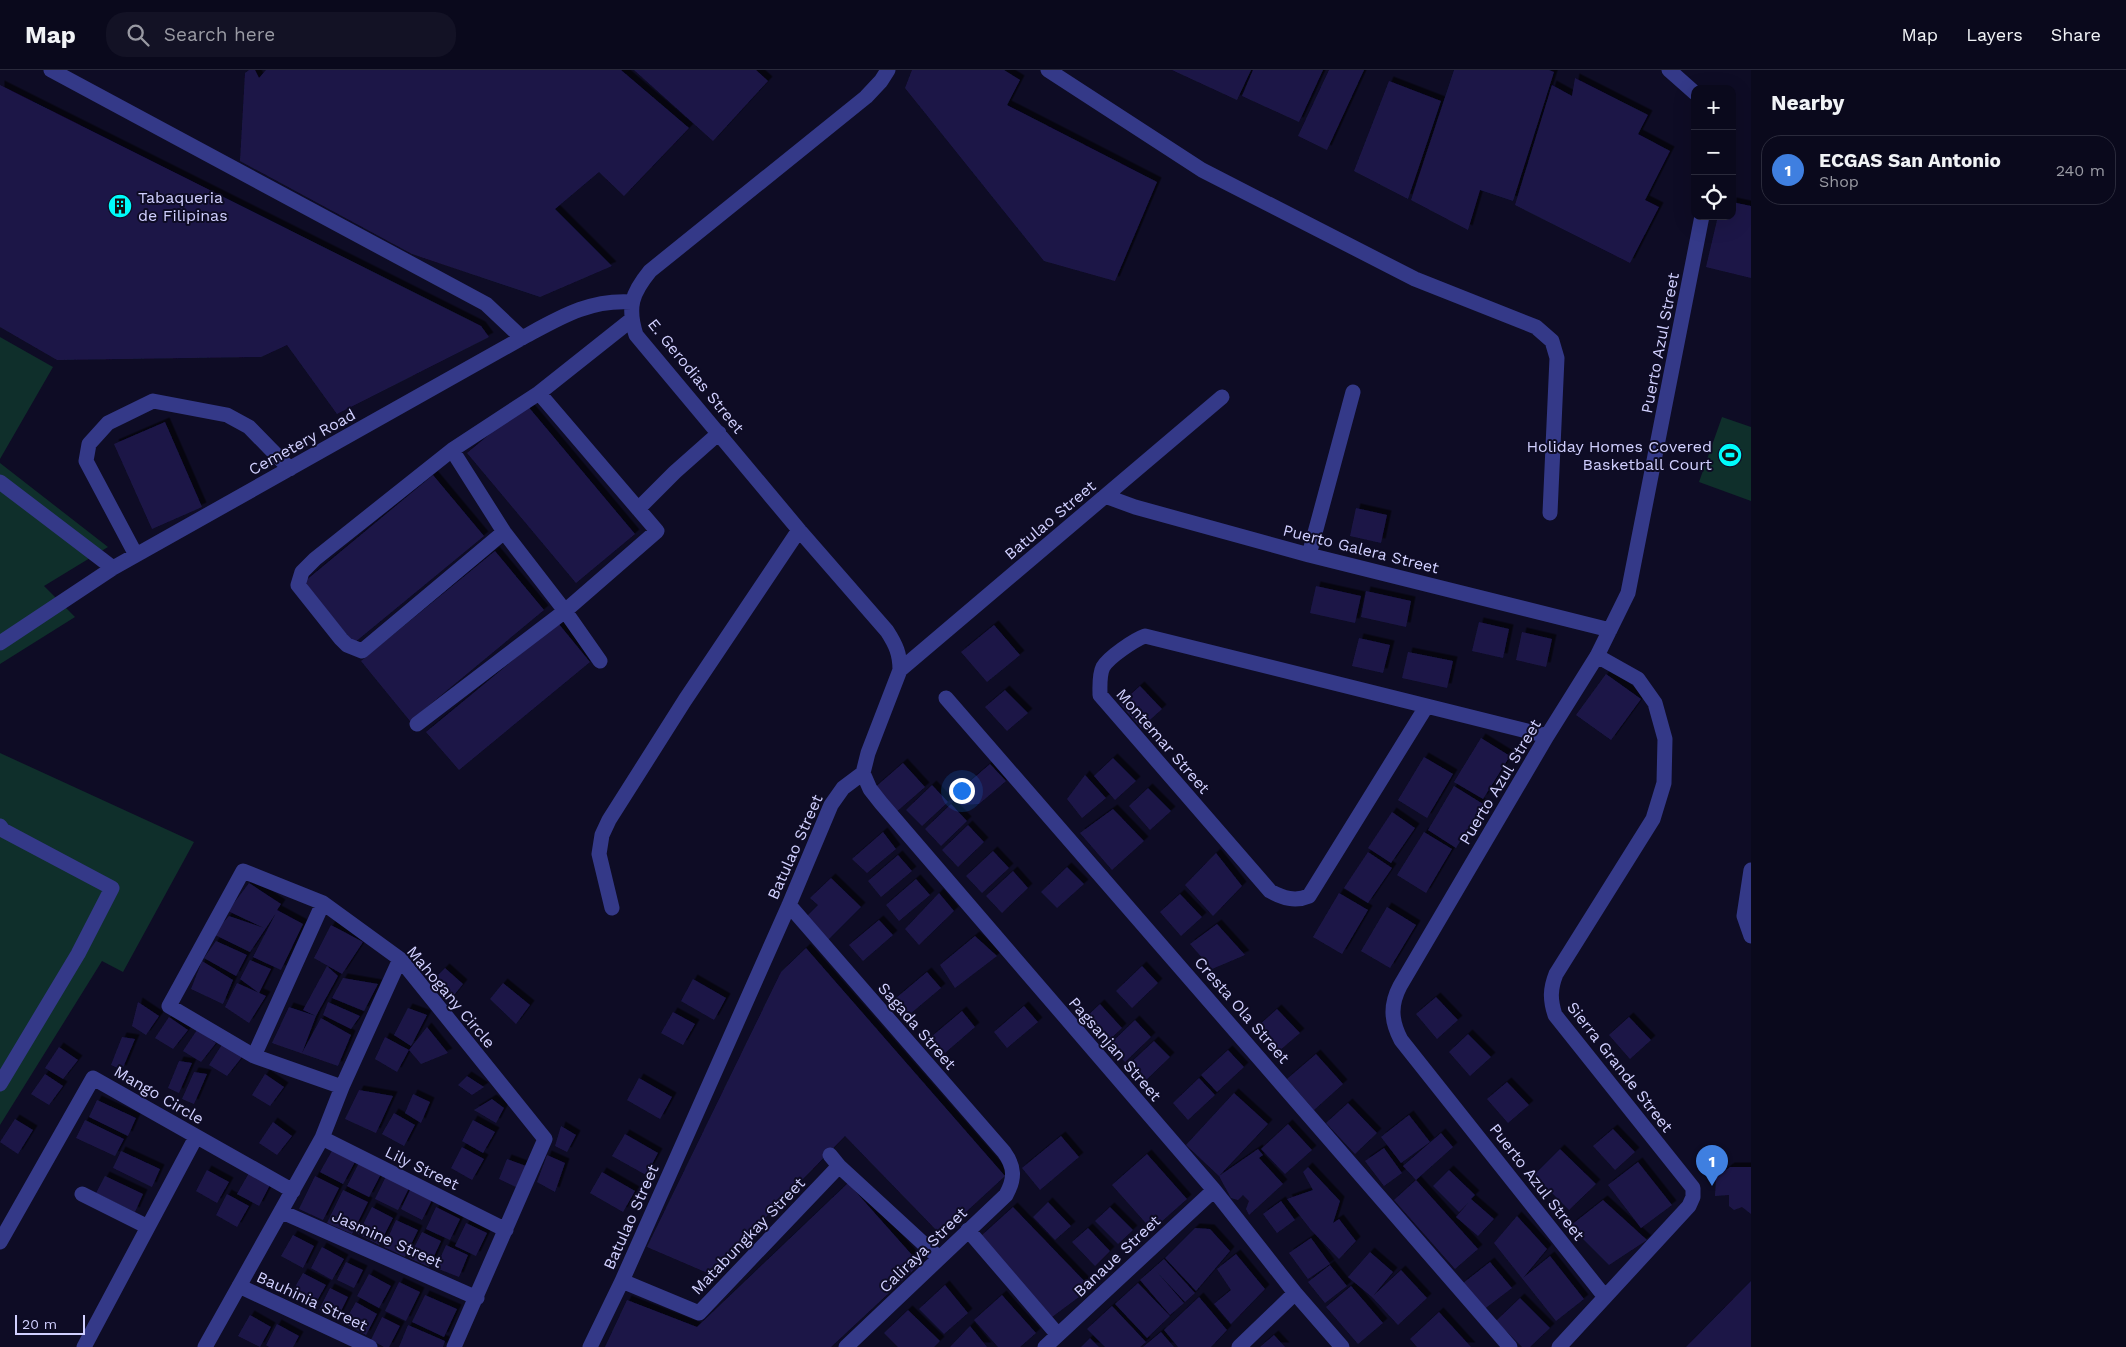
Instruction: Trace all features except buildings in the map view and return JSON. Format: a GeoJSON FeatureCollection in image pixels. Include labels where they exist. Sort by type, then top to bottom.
{"type":"FeatureCollection","features":[{"type":"Feature","properties":{"kind":"street"},"geometry":{"type":"LineString","coordinates":[[51,70],[486,304],[522,338]]}},
{"type":"Feature","properties":{"kind":"street","name":"E. Gerodias Street"},"geometry":{"type":"LineString","coordinates":[[888,70],[881,81],[866,97],[650,271],[639,285],[632,302],[631,320],[636,335],[720,433],[799,530],[887,631],[896,645],[900,658],[900,670]]}},
{"type":"Feature","properties":{"kind":"street"},"geometry":{"type":"LineString","coordinates":[[1048,70],[1202,170],[1415,279],[1536,326],[1552,341],[1557,358],[1550,513]]}},
{"type":"Feature","properties":{"kind":"street"},"geometry":{"type":"LineString","coordinates":[[1669,70],[1691,89]]}},
{"type":"Feature","properties":{"kind":"street","name":"Puerto Azul Street"},"geometry":{"type":"LineString","coordinates":[[1605,1297],[1400,1040],[1394,1027],[1392,1012],[1394,998],[1400,986],[1547,736],[1597,656],[1628,593],[1701,220]]}},
{"type":"Feature","properties":{"kind":"street","name":"Cemetery Road"},"geometry":{"type":"LineString","coordinates":[[0,642],[113,568],[522,338],[568,314],[596,304],[613,301],[632,302]]}},
{"type":"Feature","properties":{"kind":"street"},"geometry":{"type":"LineString","coordinates":[[504,532],[362,651],[347,645],[341,639],[298,585],[302,572],[315,559],[452,450],[539,393],[631,320]]}},
{"type":"Feature","properties":{"kind":"street"},"geometry":{"type":"LineString","coordinates":[[1309,555],[1352,392]]}},
{"type":"Feature","properties":{"kind":"street"},"geometry":{"type":"LineString","coordinates":[[417,724],[566,611],[657,531],[539,393]]}},
{"type":"Feature","properties":{"kind":"street","name":"Batulao Street"},"geometry":{"type":"LineString","coordinates":[[590,1347],[622,1281],[789,905],[831,805],[843,788],[864,773],[868,753],[900,670],[1222,398]]}},
{"type":"Feature","properties":{"kind":"street"},"geometry":{"type":"LineString","coordinates":[[136,555],[86,461],[89,444],[108,423],[153,401],[227,415],[249,427],[290,469]]}},
{"type":"Feature","properties":{"kind":"street"},"geometry":{"type":"LineString","coordinates":[[638,509],[720,433]]}},
{"type":"Feature","properties":{"kind":"street"},"geometry":{"type":"LineString","coordinates":[[452,450],[504,532],[566,611],[600,661]]}},
{"type":"Feature","properties":{"kind":"street"},"geometry":{"type":"LineString","coordinates":[[0,482],[113,568]]}},
{"type":"Feature","properties":{"kind":"street","name":"Puerto Galera Street"},"geometry":{"type":"LineString","coordinates":[[1106,496],[1135,507],[1309,555],[1610,630]]}},
{"type":"Feature","properties":{"kind":"street"},"geometry":{"type":"LineString","coordinates":[[612,908],[599,854],[602,835],[609,820],[684,700],[799,530]]}},
{"type":"Feature","properties":{"kind":"street","name":"Montemar Street"},"geometry":{"type":"LineString","coordinates":[[1426,707],[1308,896],[1300,900],[1280,897],[1270,891],[1100,695],[1100,681],[1103,667],[1132,641],[1145,636],[1547,736]]}},
{"type":"Feature","properties":{"kind":"street","name":"Sierra Grande Street"},"geometry":{"type":"LineString","coordinates":[[1559,1347],[1689,1206],[1694,1196],[1693,1188],[1555,1015],[1551,1004],[1552,984],[1556,974],[1653,819],[1664,783],[1665,739],[1655,703],[1638,679],[1597,656]]}},
{"type":"Feature","properties":{"kind":"street","name":"Cresta Ola Street"},"geometry":{"type":"LineString","coordinates":[[946,698],[1510,1347]]}},
{"type":"Feature","properties":{"kind":"street","name":"Pagsanjan Street"},"geometry":{"type":"LineString","coordinates":[[864,773],[870,789],[881,803],[1214,1190],[1295,1293],[1342,1347]]}},
{"type":"Feature","properties":{"kind":"street"},"geometry":{"type":"LineString","coordinates":[[0,826],[3,830],[112,888],[78,954],[0,1084]]}},
{"type":"Feature","properties":{"kind":"street","name":"Mahogany Circle"},"geometry":{"type":"LineString","coordinates":[[254,1056],[169,1006],[243,871],[323,903],[400,959],[545,1139],[454,1347]]}},
{"type":"Feature","properties":{"kind":"street"},"geometry":{"type":"LineString","coordinates":[[1751,871],[1744,916],[1751,936]]}},
{"type":"Feature","properties":{"kind":"street"},"geometry":{"type":"LineString","coordinates":[[323,903],[254,1056],[342,1087]]}},
{"type":"Feature","properties":{"kind":"street","name":"Sagada Street"},"geometry":{"type":"LineString","coordinates":[[789,905],[1004,1152],[1011,1161],[1013,1172]]}},
{"type":"Feature","properties":{"kind":"street"},"geometry":{"type":"LineString","coordinates":[[205,1347],[322,1138],[342,1087],[400,959]]}},
{"type":"Feature","properties":{"kind":"street","name":"Mango Circle"},"geometry":{"type":"LineString","coordinates":[[0,1242],[93,1078],[294,1191]]}},
{"type":"Feature","properties":{"kind":"street"},"geometry":{"type":"LineString","coordinates":[[84,1347],[196,1137]]}},
{"type":"Feature","properties":{"kind":"street","name":"Lily Street"},"geometry":{"type":"LineString","coordinates":[[322,1138],[506,1230]]}},
{"type":"Feature","properties":{"kind":"street","name":"Matabungkay Street"},"geometry":{"type":"LineString","coordinates":[[622,1281],[699,1313],[835,1160],[939,1258]]}},
{"type":"Feature","properties":{"kind":"street","name":"Caliraya Street"},"geometry":{"type":"LineString","coordinates":[[846,1347],[1006,1195],[1012,1184],[1013,1172]]}},
{"type":"Feature","properties":{"kind":"street","name":"Banaue Street"},"geometry":{"type":"LineString","coordinates":[[1045,1347],[1214,1190]]}},
{"type":"Feature","properties":{"kind":"street"},"geometry":{"type":"LineString","coordinates":[[82,1194],[148,1227]]}},
{"type":"Feature","properties":{"kind":"street","name":"Jasmine Street"},"geometry":{"type":"LineString","coordinates":[[282,1212],[477,1298]]}},
{"type":"Feature","properties":{"kind":"street"},"geometry":{"type":"LineString","coordinates":[[968,1230],[1058,1335]]}},
{"type":"Feature","properties":{"kind":"street","name":"Bauhinia Street"},"geometry":{"type":"LineString","coordinates":[[239,1286],[370,1347]]}},
{"type":"Feature","properties":{"kind":"street"},"geometry":{"type":"LineString","coordinates":[[1239,1347],[1295,1293]]}},
{"type":"Feature","properties":{"kind":"green space"},"geometry":{"type":"Polygon","coordinates":[[[0,337],[53,367],[0,459],[0,337]]]}},
{"type":"Feature","properties":{"kind":"green space","name":"Holiday Homes Covered Basketball Court"},"geometry":{"type":"Polygon","coordinates":[[[1722,417],[1751,427],[1751,501],[1699,482],[1722,417]]]}},
{"type":"Feature","properties":{"kind":"green space"},"geometry":{"type":"Polygon","coordinates":[[[0,463],[108,547],[44,586],[75,617],[0,664],[0,463]]]}},
{"type":"Feature","properties":{"kind":"green space"},"geometry":{"type":"Polygon","coordinates":[[[0,753],[194,842],[123,972],[102,961],[0,1125],[0,753]]]}},
{"type":"Feature","properties":{"kind":"place","name":"Tabaqueria de Filipinas"},"geometry":{"type":"Point","coordinates":[120,206]}},
{"type":"Feature","properties":{"kind":"place","name":"Holiday Homes Covered Basketball Court"},"geometry":{"type":"Point","coordinates":[1730,455]}},
{"type":"Feature","properties":{"kind":"place","name":"ECGAS San Antonio"},"geometry":{"type":"Point","coordinates":[1712,1186]}}]}
